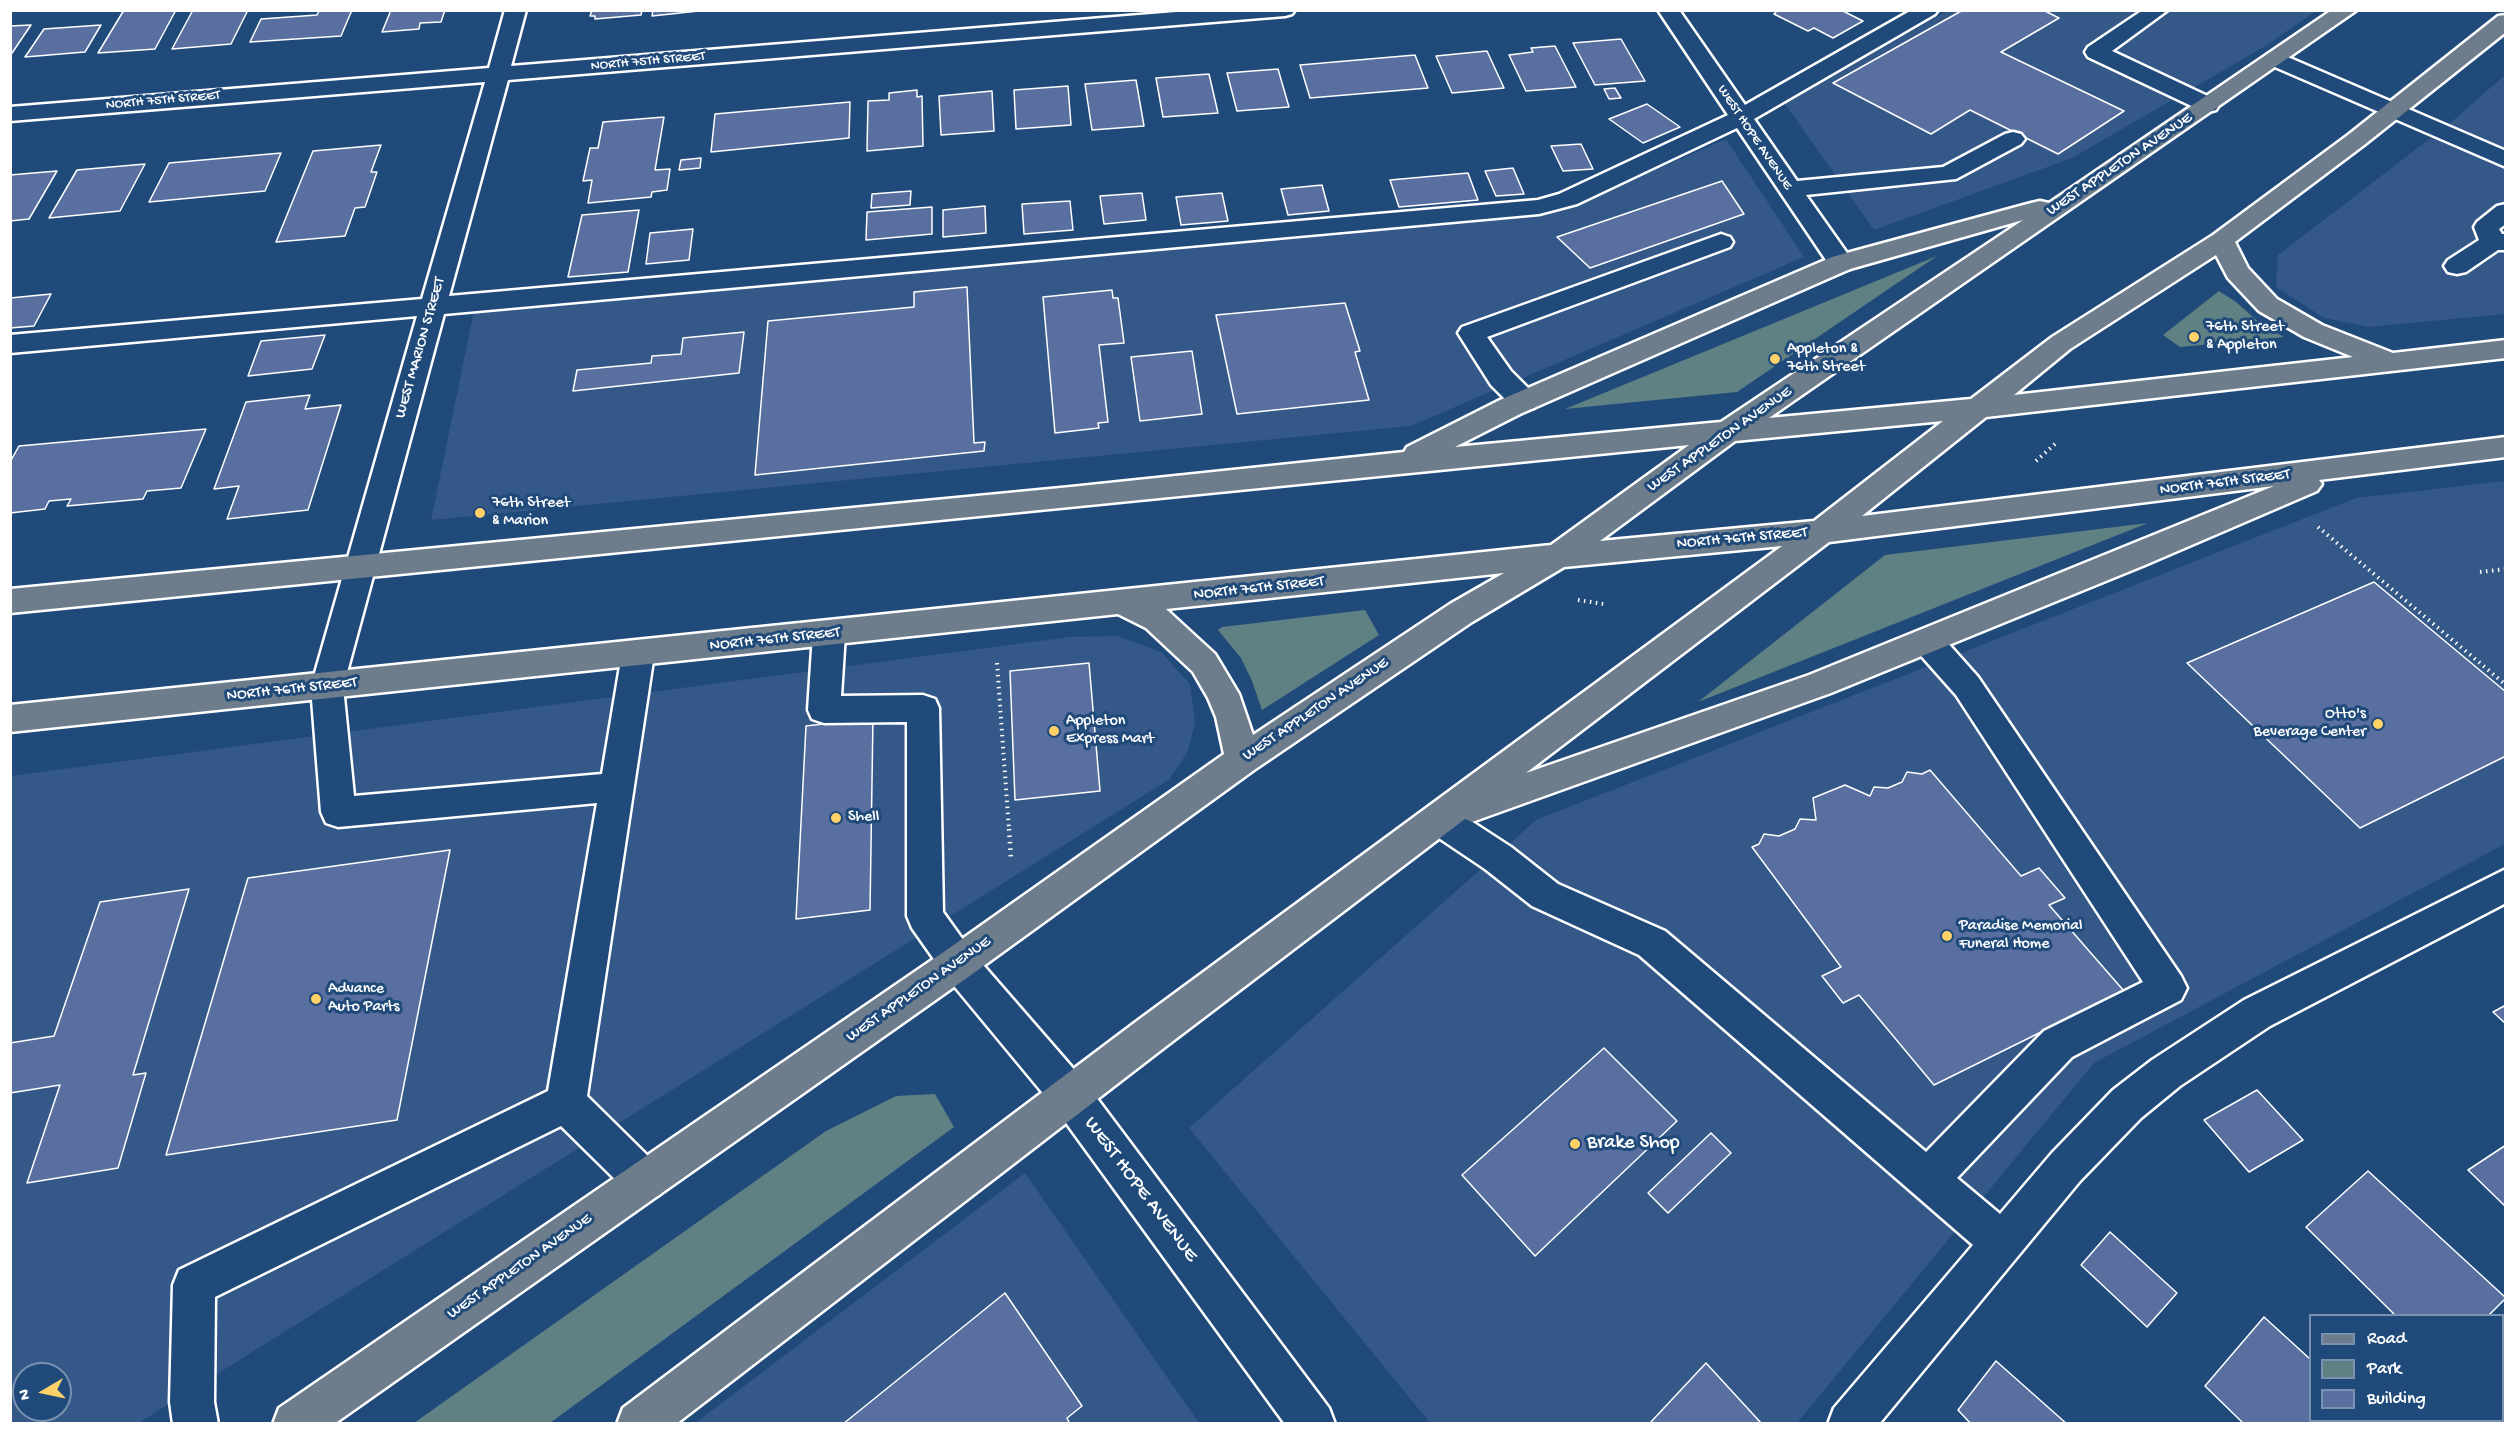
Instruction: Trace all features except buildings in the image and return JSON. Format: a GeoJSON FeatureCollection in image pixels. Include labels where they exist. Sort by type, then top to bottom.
{"type":"FeatureCollection","features":[{"type":"Feature","properties":{"kind":"main road","name":"WEST APPLETON AVENUE"},"geometry":{"type":"LineString","coordinates":[[295,1424],[958,963],[1242,760],[1461,613],[1558,556],[1727,432],[1819,372],[2347,10]]}},
{"type":"Feature","properties":{"kind":"main road"},"geometry":{"type":"LineString","coordinates":[[639,1424],[1070,1095],[1760,580],[1818,532],[2061,343],[2222,240],[2393,111],[2505,21]]}},
{"type":"Feature","properties":{"kind":"main road"},"geometry":{"type":"LineString","coordinates":[[1402,462],[1524,400],[1841,263],[2068,200]]}},
{"type":"Feature","properties":{"kind":"main road"},"geometry":{"type":"LineString","coordinates":[[2222,240],[2236,272],[2246,285],[2268,305],[2313,331],[2390,362]]}},
{"type":"Feature","properties":{"kind":"main road"},"geometry":{"type":"LineString","coordinates":[[10,601],[1071,498],[1402,462],[1979,408],[2505,349]]}},
{"type":"Feature","properties":{"kind":"main road","name":"NORTH 76TH STREET"},"geometry":{"type":"LineString","coordinates":[[10,719],[1558,556],[1818,532],[2505,447]]}},
{"type":"Feature","properties":{"kind":"main road"},"geometry":{"type":"LineString","coordinates":[[1439,819],[1820,684],[2345,468]]}},
{"type":"Feature","properties":{"kind":"main road"},"geometry":{"type":"LineString","coordinates":[[1123,603],[1157,619],[1204,663],[1223,694],[1232,717],[1242,760]]}},
{"type":"Feature","properties":{"kind":"street","name":"WEST MARION STREET"},"geometry":{"type":"LineString","coordinates":[[516,10],[327,687],[338,812],[617,787]]}},
{"type":"Feature","properties":{"kind":"street","name":"NORTH 75TH STREET"},"geometry":{"type":"LineString","coordinates":[[10,114],[1285,10]]}},
{"type":"Feature","properties":{"kind":"street","name":"WEST HOPE AVENUE"},"geometry":{"type":"LineString","coordinates":[[1668,10],[1739,118],[1841,263]]}},
{"type":"Feature","properties":{"kind":"street"},"geometry":{"type":"LineString","coordinates":[[10,344],[1539,207],[1568,199],[1739,118],[1928,10]]}},
{"type":"Feature","properties":{"kind":"street"},"geometry":{"type":"LineString","coordinates":[[2158,10],[2096,52],[2208,105]]}},
{"type":"Feature","properties":{"kind":"street"},"geometry":{"type":"LineString","coordinates":[[2276,59],[2505,160]]}},
{"type":"Feature","properties":{"kind":"street"},"geometry":{"type":"LineString","coordinates":[[1789,189],[1948,174],[2013,139]]}},
{"type":"Feature","properties":{"kind":"street"},"geometry":{"type":"LineString","coordinates":[[2457,266],[2499,242],[2486,227],[2505,211]]}},
{"type":"Feature","properties":{"kind":"street"},"geometry":{"type":"LineString","coordinates":[[1524,400],[1501,378],[1471,333],[1721,242]]}},
{"type":"Feature","properties":{"kind":"street","name":"WEST HOPE AVENUE"},"geometry":{"type":"LineString","coordinates":[[829,634],[824,710],[923,708],[925,916],[958,963],[1070,1095],[1313,1424]]}},
{"type":"Feature","properties":{"kind":"street"},"geometry":{"type":"LineString","coordinates":[[1927,640],[1967,686],[2168,988],[2058,1044],[1928,1179]]}},
{"type":"Feature","properties":{"kind":"street"},"geometry":{"type":"LineString","coordinates":[[566,1103],[638,654]]}},
{"type":"Feature","properties":{"kind":"street"},"geometry":{"type":"LineString","coordinates":[[1439,819],[1498,858],[1545,895],[1652,943],[2002,1243]]}},
{"type":"Feature","properties":{"kind":"street"},"geometry":{"type":"LineString","coordinates":[[1850,1424],[2066,1167],[2127,1104],[2166,1073],[2257,1013],[2505,885]]}},
{"type":"Feature","properties":{"kind":"street"},"geometry":{"type":"LineString","coordinates":[[566,1103],[645,1181]]}},
{"type":"Feature","properties":{"kind":"street"},"geometry":{"type":"LineString","coordinates":[[196,1424],[192,1402],[194,1285],[566,1103]]}},
{"type":"Feature","properties":{"kind":"path"},"geometry":{"type":"LineString","coordinates":[[2036,461],[2055,444]]}},
{"type":"Feature","properties":{"kind":"path"},"geometry":{"type":"LineString","coordinates":[[2318,527],[2505,685]]}},
{"type":"Feature","properties":{"kind":"path"},"geometry":{"type":"LineString","coordinates":[[2480,572],[2505,568]]}},
{"type":"Feature","properties":{"kind":"path"},"geometry":{"type":"LineString","coordinates":[[1578,600],[1604,604]]}},
{"type":"Feature","properties":{"kind":"path"},"geometry":{"type":"LineString","coordinates":[[998,663],[1011,859]]}},
{"type":"Feature","properties":{"kind":"shaded area"},"geometry":{"type":"Polygon","coordinates":[[[1947,11],[2316,11],[2267,45],[2072,158],[1874,230],[1785,104],[1947,11]]]}},
{"type":"Feature","properties":{"kind":"shaded area"},"geometry":{"type":"Polygon","coordinates":[[[2505,75],[2505,314],[2369,327],[2324,318],[2276,287],[2278,255],[2449,124],[2505,75]]]}},
{"type":"Feature","properties":{"kind":"shaded area"},"geometry":{"type":"Polygon","coordinates":[[[1726,139],[1804,257],[1411,426],[431,520],[475,306],[1561,211],[1726,139]]]}},
{"type":"Feature","properties":{"kind":"shaded area"},"geometry":{"type":"Polygon","coordinates":[[[2505,481],[2505,844],[2094,1063],[1797,1423],[1430,1423],[1189,1128],[1536,820],[2356,498],[2505,481]]]}},
{"type":"Feature","properties":{"kind":"shaded area"},"geometry":{"type":"Polygon","coordinates":[[[1117,636],[1161,652],[1190,684],[1195,722],[1188,751],[1170,779],[137,1424],[11,1423],[10,776],[1070,637],[1117,636]]]}},
{"type":"Feature","properties":{"kind":"shaded area"},"geometry":{"type":"Polygon","coordinates":[[[1025,1173],[1199,1423],[694,1424],[1025,1173]]]}},
{"type":"Feature","properties":{"kind":"green space"},"geometry":{"type":"Polygon","coordinates":[[[1937,256],[1737,392],[1565,409],[1937,256]]]}},
{"type":"Feature","properties":{"kind":"green space"},"geometry":{"type":"Polygon","coordinates":[[[2219,291],[2236,302],[2262,325],[2284,337],[2180,347],[2163,335],[2219,291]]]}},
{"type":"Feature","properties":{"kind":"green space"},"geometry":{"type":"Polygon","coordinates":[[[2148,523],[1698,702],[1885,555],[2148,523]]]}},
{"type":"Feature","properties":{"kind":"green space"},"geometry":{"type":"Polygon","coordinates":[[[1365,610],[1379,635],[1262,710],[1241,658],[1218,630],[1222,627],[1365,610]]]}},
{"type":"Feature","properties":{"kind":"green space"},"geometry":{"type":"Polygon","coordinates":[[[935,1094],[954,1127],[550,1423],[414,1423],[826,1131],[896,1096],[935,1094]]]}},
{"type":"Feature","properties":{"kind":"place","name":"76th Street & Appleton"},"geometry":{"type":"Point","coordinates":[2194,337]}},
{"type":"Feature","properties":{"kind":"place","name":"Appleton & 76th Street"},"geometry":{"type":"Point","coordinates":[1775,359]}},
{"type":"Feature","properties":{"kind":"place","name":"76th Street & Marion"},"geometry":{"type":"Point","coordinates":[480,513]}},
{"type":"Feature","properties":{"kind":"place","name":"Otto's Beverage Center"},"geometry":{"type":"Point","coordinates":[2378,724]}},
{"type":"Feature","properties":{"kind":"place","name":"Appleton Express Mart"},"geometry":{"type":"Point","coordinates":[1054,731]}},
{"type":"Feature","properties":{"kind":"place","name":"Shell"},"geometry":{"type":"Point","coordinates":[836,818]}},
{"type":"Feature","properties":{"kind":"place","name":"Paradise Memorial Funeral Home"},"geometry":{"type":"Point","coordinates":[1947,936]}},
{"type":"Feature","properties":{"kind":"place","name":"Advance Auto Parts"},"geometry":{"type":"Point","coordinates":[316,999]}},
{"type":"Feature","properties":{"kind":"place","name":"Brake Shop"},"geometry":{"type":"Point","coordinates":[1575,1144]}}]}
